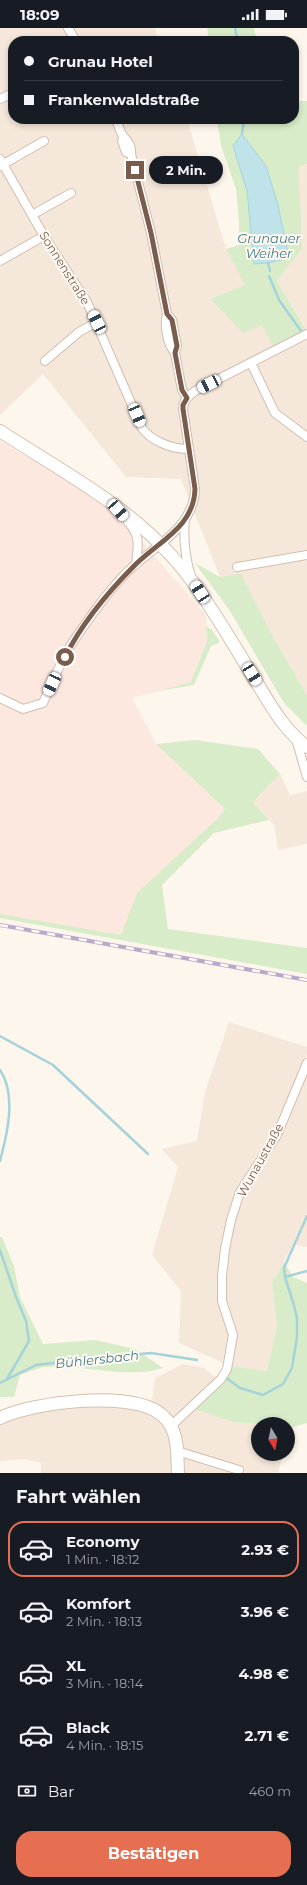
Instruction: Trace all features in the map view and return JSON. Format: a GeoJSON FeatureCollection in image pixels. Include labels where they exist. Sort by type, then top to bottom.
{"type":"FeatureCollection","features":[{"type":"Feature","properties":{"kind":"main road"},"geometry":{"type":"LineString","coordinates":[[0,432],[109,500],[132,517],[162,544],[192,580],[275,712],[296,739],[307,747]]}},
{"type":"Feature","properties":{"kind":"main road"},"geometry":{"type":"LineString","coordinates":[[0,1418],[10,1413],[44,1404],[66,1402],[99,1401],[130,1403],[150,1408],[162,1415],[171,1426],[177,1452],[178,1473]]}},
{"type":"Feature","properties":{"kind":"street"},"geometry":{"type":"LineString","coordinates":[[118,124],[124,137],[128,139],[132,149],[130,154],[151,233],[167,314],[172,320],[177,346],[175,353],[182,390],[187,398]]}},
{"type":"Feature","properties":{"kind":"street","name":"Sonnenstraße"},"geometry":{"type":"LineString","coordinates":[[44,141],[1,163],[44,236],[87,302],[142,428],[148,435],[157,440],[180,448],[188,449]]}},
{"type":"Feature","properties":{"kind":"street"},"geometry":{"type":"LineString","coordinates":[[32,215],[71,193]]}},
{"type":"Feature","properties":{"kind":"street"},"geometry":{"type":"LineString","coordinates":[[0,261],[44,236]]}},
{"type":"Feature","properties":{"kind":"street"},"geometry":{"type":"LineString","coordinates":[[45,361],[79,332],[97,322]]}},
{"type":"Feature","properties":{"kind":"street"},"geometry":{"type":"LineString","coordinates":[[0,698],[23,709],[43,703],[69,648],[103,599],[136,564],[162,544],[185,520],[194,501],[195,489],[188,449],[183,405],[187,398],[195,391],[251,364],[307,334]]}},
{"type":"Feature","properties":{"kind":"street"},"geometry":{"type":"LineString","coordinates":[[251,364],[275,413],[307,437]]}},
{"type":"Feature","properties":{"kind":"street"},"geometry":{"type":"LineString","coordinates":[[109,500],[136,530],[138,542],[136,564]]}},
{"type":"Feature","properties":{"kind":"street"},"geometry":{"type":"LineString","coordinates":[[185,520],[184,554],[192,580]]}},
{"type":"Feature","properties":{"kind":"street"},"geometry":{"type":"LineString","coordinates":[[237,566],[307,555]]}},
{"type":"Feature","properties":{"kind":"street"},"geometry":{"type":"LineString","coordinates":[[296,739],[307,777]]}},
{"type":"Feature","properties":{"kind":"street","name":"Wunaustraße"},"geometry":{"type":"LineString","coordinates":[[171,1426],[221,1379],[227,1369],[233,1335],[222,1301],[222,1276],[230,1220],[240,1192],[277,1135],[307,1063]]}},
{"type":"Feature","properties":{"kind":"street"},"geometry":{"type":"LineString","coordinates":[[177,1452],[239,1470]]}},
{"type":"Feature","properties":{"kind":"shaded area"},"geometry":{"type":"Polygon","coordinates":[[[0,28],[155,28],[157,36],[8,36],[8,124],[188,124],[226,249],[246,285],[210,299],[262,325],[307,331],[307,695],[273,637],[220,577],[181,479],[126,477],[43,374],[0,415],[0,28]]]}},
{"type":"Feature","properties":{"kind":"shaded area"},"geometry":{"type":"Polygon","coordinates":[[[307,164],[307,330],[277,281],[302,249],[299,166],[307,164]]]}},
{"type":"Feature","properties":{"kind":"shaded area"},"geometry":{"type":"Polygon","coordinates":[[[0,441],[96,498],[128,526],[206,615],[207,641],[191,683],[132,698],[156,744],[225,809],[218,819],[137,893],[121,935],[0,915],[0,441]]]}},
{"type":"Feature","properties":{"kind":"shaded area"},"geometry":{"type":"Polygon","coordinates":[[[280,774],[290,795],[307,791],[307,844],[278,850],[274,825],[253,802],[280,774]]]}},
{"type":"Feature","properties":{"kind":"shaded area"},"geometry":{"type":"Polygon","coordinates":[[[229,1022],[307,1047],[307,1054],[303,1064],[307,1066],[307,1247],[293,1245],[272,1283],[277,1326],[267,1371],[230,1366],[179,1343],[181,1291],[152,1255],[178,1167],[162,1149],[197,1141],[205,1092],[229,1022]]]}},
{"type":"Feature","properties":{"kind":"shaded area"},"geometry":{"type":"Polygon","coordinates":[[[183,1364],[204,1368],[222,1382],[233,1422],[251,1423],[251,1461],[281,1461],[278,1473],[41,1473],[41,1463],[22,1459],[0,1461],[0,1417],[126,1399],[152,1402],[155,1378],[183,1364]]]}},
{"type":"Feature","properties":{"kind":"green space"},"geometry":{"type":"Polygon","coordinates":[[[207,28],[254,28],[256,36],[208,36],[207,28]]]}},
{"type":"Feature","properties":{"kind":"green space"},"geometry":{"type":"Polygon","coordinates":[[[299,101],[307,101],[307,164],[299,166],[302,249],[277,281],[307,331],[274,348],[262,325],[243,333],[210,299],[245,285],[226,249],[239,245],[239,222],[236,189],[221,146],[218,124],[299,124],[299,101]]]}},
{"type":"Feature","properties":{"kind":"green space"},"geometry":{"type":"Polygon","coordinates":[[[195,563],[220,577],[241,574],[273,637],[307,695],[307,726],[284,703],[230,611],[195,563]]]}},
{"type":"Feature","properties":{"kind":"green space"},"geometry":{"type":"Polygon","coordinates":[[[206,626],[212,630],[220,642],[211,646],[194,685],[158,691],[191,682],[207,641],[206,626]]]}},
{"type":"Feature","properties":{"kind":"green space"},"geometry":{"type":"Polygon","coordinates":[[[195,740],[258,749],[280,774],[253,802],[269,820],[214,833],[162,885],[168,929],[307,948],[307,974],[0,918],[0,914],[121,935],[137,893],[217,819],[225,809],[156,744],[195,740]]]}},
{"type":"Feature","properties":{"kind":"green space"},"geometry":{"type":"Polygon","coordinates":[[[0,1237],[2,1237],[14,1266],[20,1297],[43,1344],[95,1340],[135,1349],[163,1368],[149,1371],[119,1372],[59,1366],[38,1368],[20,1375],[14,1397],[0,1397],[0,1237]]]}},
{"type":"Feature","properties":{"kind":"green space"},"geometry":{"type":"Polygon","coordinates":[[[284,1262],[293,1277],[307,1283],[307,1423],[295,1427],[295,1417],[251,1417],[251,1423],[233,1422],[191,1408],[230,1366],[267,1371],[277,1326],[272,1283],[284,1262]]]}},
{"type":"Feature","properties":{"kind":"water","name":"Grunauer Weiher"},"geometry":{"type":"Polygon","coordinates":[[[242,134],[266,166],[278,205],[289,258],[268,263],[254,264],[247,191],[233,146],[242,134]]]}},
{"type":"Feature","properties":{"kind":"waterway","name":"Bühlersbach"},"geometry":{"type":"LineString","coordinates":[[235,28],[237,36]]}},
{"type":"Feature","properties":{"kind":"waterway","name":"Bühlersbach"},"geometry":{"type":"LineString","coordinates":[[242,134],[243,124]]}},
{"type":"Feature","properties":{"kind":"waterway","name":"Bühlersbach"},"geometry":{"type":"LineString","coordinates":[[268,263],[270,271]]}},
{"type":"Feature","properties":{"kind":"waterway","name":"Bühlersbach"},"geometry":{"type":"LineString","coordinates":[[269,276],[279,300],[301,331]]}},
{"type":"Feature","properties":{"kind":"waterway"},"geometry":{"type":"LineString","coordinates":[[0,1036],[53,1065],[148,1154]]}},
{"type":"Feature","properties":{"kind":"waterway"},"geometry":{"type":"LineString","coordinates":[[0,1070],[5,1080],[9,1103],[8,1127],[0,1161]]}},
{"type":"Feature","properties":{"kind":"waterway","name":"Bühlersbach"},"geometry":{"type":"LineString","coordinates":[[225,1377],[240,1388],[263,1395],[283,1384],[292,1368],[297,1337],[297,1318],[285,1277],[284,1268],[307,1216]]}},
{"type":"Feature","properties":{"kind":"waterway"},"geometry":{"type":"LineString","coordinates":[[0,1250],[26,1321],[29,1341],[7,1379]]}},
{"type":"Feature","properties":{"kind":"waterway"},"geometry":{"type":"LineString","coordinates":[[285,1277],[307,1271]]}},
{"type":"Feature","properties":{"kind":"waterway","name":"Bühlersbach"},"geometry":{"type":"LineString","coordinates":[[0,1383],[36,1365],[151,1353],[197,1360]]}},
{"type":"Feature","properties":{"kind":"railway"},"geometry":{"type":"LineString","coordinates":[[0,925],[307,980]]}},
{"type":"Feature","properties":{"kind":"route"},"geometry":{"type":"LineString","coordinates":[[65,657],[69,648],[103,599],[136,564],[162,544],[185,520],[194,501],[195,489],[183,409],[183,405],[187,398],[182,390],[175,353],[177,346],[172,320],[167,314],[151,233],[135,170]]}}]}
